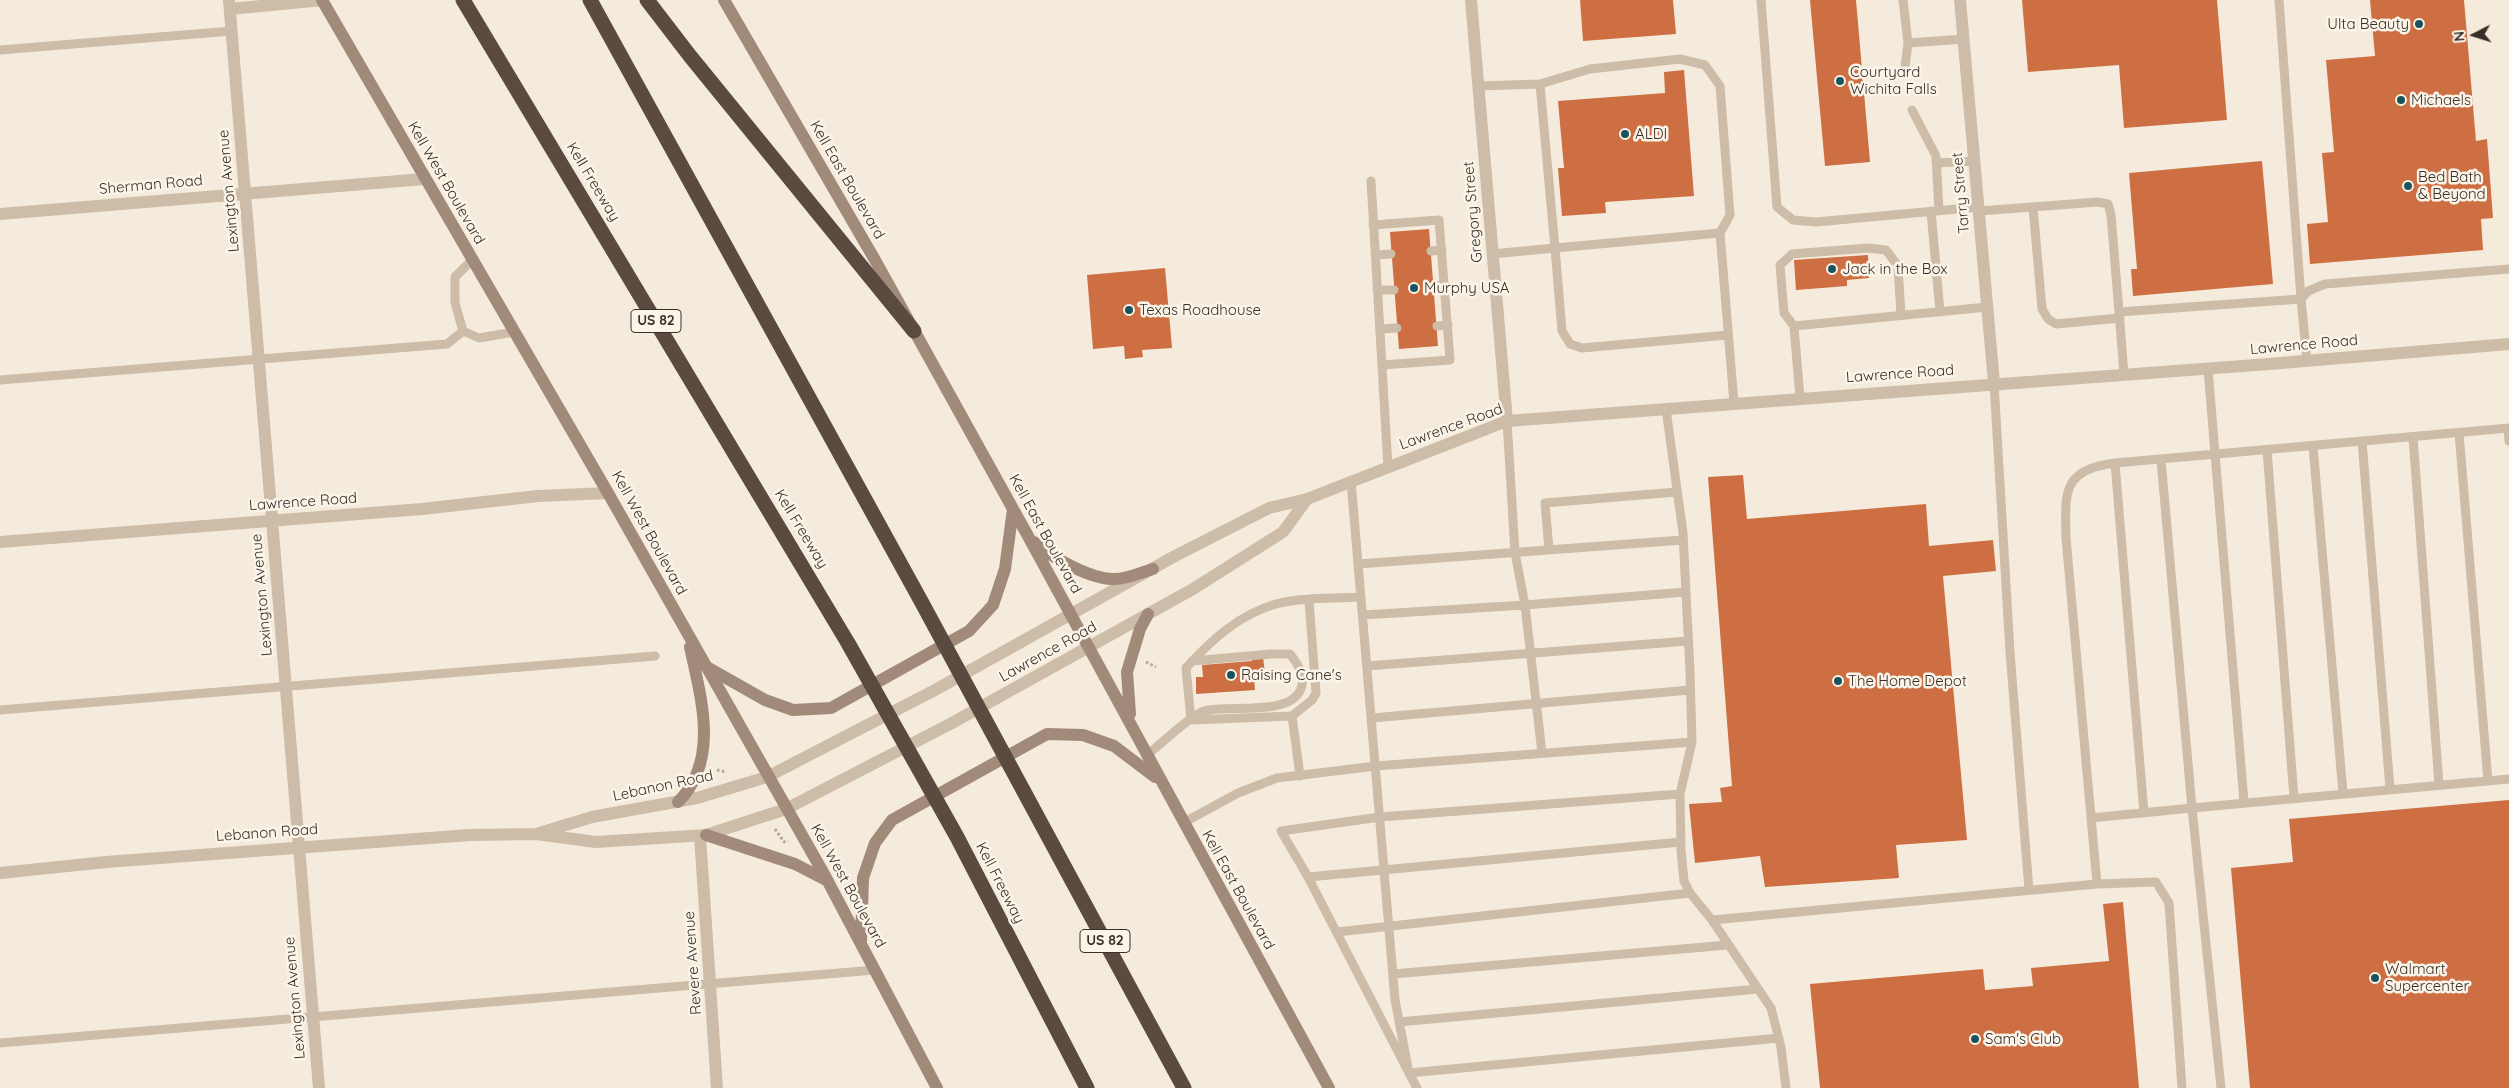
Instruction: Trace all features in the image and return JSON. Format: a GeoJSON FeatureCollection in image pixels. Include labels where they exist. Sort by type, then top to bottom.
{"type":"FeatureCollection","features":[{"type":"Feature","properties":{"kind":"highway","name":"Kell Freeway"},"geometry":{"type":"LineString","coordinates":[[464,0],[848,642],[957,837],[1087,1088]]}},
{"type":"Feature","properties":{"kind":"highway","name":"US 82"},"geometry":{"type":"LineString","coordinates":[[590,0],[922,601],[1184,1088]]}},
{"type":"Feature","properties":{"kind":"highway"},"geometry":{"type":"LineString","coordinates":[[646,0],[914,331]]}},
{"type":"Feature","properties":{"kind":"main road","name":"Kell West Boulevard"},"geometry":{"type":"LineString","coordinates":[[322,0],[424,179],[608,493],[767,777],[828,881],[937,1088]]}},
{"type":"Feature","properties":{"kind":"main road","name":"Kell East Boulevard"},"geometry":{"type":"LineString","coordinates":[[724,0],[914,331],[1013,509],[1130,722],[1146,756],[1329,1088]]}},
{"type":"Feature","properties":{"kind":"main road"},"geometry":{"type":"LineString","coordinates":[[705,666],[765,700],[792,710],[832,708],[969,631],[993,605],[1005,569],[1013,509]]}},
{"type":"Feature","properties":{"kind":"main road"},"geometry":{"type":"LineString","coordinates":[[1028,536],[1041,548],[1091,574],[1115,579],[1153,569]]}},
{"type":"Feature","properties":{"kind":"main road"},"geometry":{"type":"LineString","coordinates":[[1130,722],[1127,672],[1140,629],[1148,614]]}},
{"type":"Feature","properties":{"kind":"main road"},"geometry":{"type":"LineString","coordinates":[[678,802],[689,791],[698,773],[706,733],[686,633]]}},
{"type":"Feature","properties":{"kind":"main road"},"geometry":{"type":"LineString","coordinates":[[861,944],[864,878],[875,843],[892,820],[1047,734],[1083,735],[1114,746],[1160,780]]}},
{"type":"Feature","properties":{"kind":"main road"},"geometry":{"type":"LineString","coordinates":[[703,835],[794,864],[828,881]]}},
{"type":"Feature","properties":{"kind":"street","name":"Lexington Avenue"},"geometry":{"type":"LineString","coordinates":[[319,1088],[230,4],[322,0]]}},
{"type":"Feature","properties":{"kind":"street","name":"Gregory Street"},"geometry":{"type":"LineString","coordinates":[[1471,0],[1507,421]]}},
{"type":"Feature","properties":{"kind":"street","name":"Tarry Street"},"geometry":{"type":"LineString","coordinates":[[1960,0],[1994,383]]}},
{"type":"Feature","properties":{"kind":"street","name":"Sherman Road"},"geometry":{"type":"LineString","coordinates":[[0,214],[424,179]]}},
{"type":"Feature","properties":{"kind":"street","name":"Lawrence Road"},"geometry":{"type":"LineString","coordinates":[[767,777],[935,690],[1153,569],[1269,508],[1307,498],[1507,421],[2509,344]]}},
{"type":"Feature","properties":{"kind":"street","name":"Lawrence Road"},"geometry":{"type":"LineString","coordinates":[[0,542],[538,496],[608,493]]}},
{"type":"Feature","properties":{"kind":"street","name":"Lawrence Road"},"geometry":{"type":"LineString","coordinates":[[786,809],[952,723],[1193,589],[1283,532],[1307,498]]}},
{"type":"Feature","properties":{"kind":"street","name":"Lebanon Road"},"geometry":{"type":"LineString","coordinates":[[536,834],[592,817],[697,798],[767,777]]}},
{"type":"Feature","properties":{"kind":"street","name":"Lebanon Road"},"geometry":{"type":"LineString","coordinates":[[0,873],[106,862],[470,835],[536,834],[596,842],[703,835],[786,809]]}},
{"type":"Feature","properties":{"kind":"street","name":"Revere Avenue"},"geometry":{"type":"LineString","coordinates":[[703,835],[717,1088]]}},
{"type":"Feature","properties":{"kind":"lane"},"geometry":{"type":"LineString","coordinates":[[1761,0],[1777,207],[1793,220],[1816,222],[1935,211],[2098,202],[2108,204],[2111,215],[2124,374]]}},
{"type":"Feature","properties":{"kind":"lane"},"geometry":{"type":"LineString","coordinates":[[1903,0],[1908,43],[1905,67]]}},
{"type":"Feature","properties":{"kind":"lane"},"geometry":{"type":"LineString","coordinates":[[2278,0],[2307,361]]}},
{"type":"Feature","properties":{"kind":"lane"},"geometry":{"type":"LineString","coordinates":[[0,50],[232,31]]}},
{"type":"Feature","properties":{"kind":"lane"},"geometry":{"type":"LineString","coordinates":[[1908,43],[1964,39]]}},
{"type":"Feature","properties":{"kind":"lane"},"geometry":{"type":"LineString","coordinates":[[1478,86],[1540,84],[1590,69],[1680,59],[1705,65],[1720,86],[1730,215],[1720,233],[1734,403]]}},
{"type":"Feature","properties":{"kind":"lane"},"geometry":{"type":"LineString","coordinates":[[1540,84],[1562,330],[1570,344],[1582,348],[1728,335]]}},
{"type":"Feature","properties":{"kind":"lane"},"geometry":{"type":"LineString","coordinates":[[1912,110],[1936,156],[1935,211],[1940,312]]}},
{"type":"Feature","properties":{"kind":"lane"},"geometry":{"type":"LineString","coordinates":[[1936,163],[1974,161]]}},
{"type":"Feature","properties":{"kind":"lane"},"geometry":{"type":"LineString","coordinates":[[1371,181],[1388,467]]}},
{"type":"Feature","properties":{"kind":"lane"},"geometry":{"type":"LineString","coordinates":[[2033,207],[2042,309],[2048,319],[2056,324],[2120,315],[2301,299],[2308,291],[2325,284],[2509,269]]}},
{"type":"Feature","properties":{"kind":"lane"},"geometry":{"type":"LineString","coordinates":[[1373,225],[1439,220],[1448,325],[1450,360],[1382,365]]}},
{"type":"Feature","properties":{"kind":"lane"},"geometry":{"type":"LineString","coordinates":[[1492,254],[1720,233]]}},
{"type":"Feature","properties":{"kind":"lane"},"geometry":{"type":"LineString","coordinates":[[1800,398],[1794,326],[1784,314],[1780,265],[1792,254],[1868,248],[1886,250],[1898,266],[1901,315]]}},
{"type":"Feature","properties":{"kind":"lane"},"geometry":{"type":"LineString","coordinates":[[1431,251],[1442,250]]}},
{"type":"Feature","properties":{"kind":"lane"},"geometry":{"type":"LineString","coordinates":[[1376,255],[1391,254]]}},
{"type":"Feature","properties":{"kind":"lane"},"geometry":{"type":"LineString","coordinates":[[463,331],[456,303],[455,277],[472,260]]}},
{"type":"Feature","properties":{"kind":"lane"},"geometry":{"type":"LineString","coordinates":[[1434,286],[1445,285]]}},
{"type":"Feature","properties":{"kind":"lane"},"geometry":{"type":"LineString","coordinates":[[1378,290],[1394,290]]}},
{"type":"Feature","properties":{"kind":"lane"},"geometry":{"type":"LineString","coordinates":[[1794,326],[1987,307]]}},
{"type":"Feature","properties":{"kind":"lane"},"geometry":{"type":"LineString","coordinates":[[1437,326],[1448,325]]}},
{"type":"Feature","properties":{"kind":"lane"},"geometry":{"type":"LineString","coordinates":[[1380,330],[1397,328]]}},
{"type":"Feature","properties":{"kind":"lane"},"geometry":{"type":"LineString","coordinates":[[0,380],[447,344],[463,331]]}},
{"type":"Feature","properties":{"kind":"lane"},"geometry":{"type":"LineString","coordinates":[[463,331],[479,338],[514,332]]}},
{"type":"Feature","properties":{"kind":"lane"},"geometry":{"type":"LineString","coordinates":[[2208,368],[2244,802]]}},
{"type":"Feature","properties":{"kind":"lane"},"geometry":{"type":"LineString","coordinates":[[1994,383],[2010,652],[2029,890]]}},
{"type":"Feature","properties":{"kind":"lane"},"geometry":{"type":"LineString","coordinates":[[1666,409],[1683,540],[1692,742],[1680,794],[1684,881],[1690,893],[1712,920],[1771,1008],[1779,1038],[1786,1088]]}},
{"type":"Feature","properties":{"kind":"lane"},"geometry":{"type":"LineString","coordinates":[[1507,421],[1515,553],[1525,605],[1542,753]]}},
{"type":"Feature","properties":{"kind":"lane"},"geometry":{"type":"LineString","coordinates":[[2096,884],[2066,538],[2065,507],[2069,486],[2077,475],[2097,465],[2115,463],[2508,428],[2509,441]]}},
{"type":"Feature","properties":{"kind":"lane"},"geometry":{"type":"LineString","coordinates":[[2459,433],[2488,781]]}},
{"type":"Feature","properties":{"kind":"lane"},"geometry":{"type":"LineString","coordinates":[[2413,437],[2439,785]]}},
{"type":"Feature","properties":{"kind":"lane"},"geometry":{"type":"LineString","coordinates":[[2362,441],[2390,789]]}},
{"type":"Feature","properties":{"kind":"lane"},"geometry":{"type":"LineString","coordinates":[[2313,446],[2343,793]]}},
{"type":"Feature","properties":{"kind":"lane"},"geometry":{"type":"LineString","coordinates":[[2267,450],[2294,798]]}},
{"type":"Feature","properties":{"kind":"lane"},"geometry":{"type":"LineString","coordinates":[[2161,460],[2192,808],[2221,1088]]}},
{"type":"Feature","properties":{"kind":"lane"},"geometry":{"type":"LineString","coordinates":[[2115,463],[2144,813]]}},
{"type":"Feature","properties":{"kind":"lane"},"geometry":{"type":"LineString","coordinates":[[1351,481],[1393,974],[1399,1022],[1410,1074]]}},
{"type":"Feature","properties":{"kind":"lane"},"geometry":{"type":"LineString","coordinates":[[1549,550],[1545,503],[1677,492]]}},
{"type":"Feature","properties":{"kind":"lane"},"geometry":{"type":"LineString","coordinates":[[1358,564],[1683,540]]}},
{"type":"Feature","properties":{"kind":"lane"},"geometry":{"type":"LineString","coordinates":[[1363,615],[1525,605],[1686,592]]}},
{"type":"Feature","properties":{"kind":"lane"},"geometry":{"type":"LineString","coordinates":[[1191,720],[1186,668],[1239,620],[1277,604],[1361,597]]}},
{"type":"Feature","properties":{"kind":"lane"},"geometry":{"type":"LineString","coordinates":[[1191,720],[1292,716],[1312,700],[1316,693],[1309,601]]}},
{"type":"Feature","properties":{"kind":"lane"},"geometry":{"type":"LineString","coordinates":[[1367,666],[1688,640]]}},
{"type":"Feature","properties":{"kind":"lane"},"geometry":{"type":"LineString","coordinates":[[1146,756],[1203,712],[1268,707],[1289,703],[1298,696],[1302,684],[1299,664],[1290,654],[1192,661]]}},
{"type":"Feature","properties":{"kind":"lane"},"geometry":{"type":"LineString","coordinates":[[0,710],[655,656]]}},
{"type":"Feature","properties":{"kind":"lane"},"geometry":{"type":"LineString","coordinates":[[1372,718],[1536,702],[1690,690]]}},
{"type":"Feature","properties":{"kind":"lane"},"geometry":{"type":"LineString","coordinates":[[1292,716],[1300,776]]}},
{"type":"Feature","properties":{"kind":"lane"},"geometry":{"type":"LineString","coordinates":[[1183,823],[1238,792],[1277,778],[1376,766],[1692,742]]}},
{"type":"Feature","properties":{"kind":"lane"},"geometry":{"type":"LineString","coordinates":[[2091,818],[2244,802],[2509,779]]}},
{"type":"Feature","properties":{"kind":"lane"},"geometry":{"type":"LineString","coordinates":[[1416,1088],[1308,876],[1281,831],[1380,817],[1680,794]]}},
{"type":"Feature","properties":{"kind":"lane"},"geometry":{"type":"LineString","coordinates":[[1308,876],[1385,871],[1681,842]]}},
{"type":"Feature","properties":{"kind":"lane"},"geometry":{"type":"LineString","coordinates":[[1712,920],[2096,884],[2156,882],[2169,903],[2182,1088]]}},
{"type":"Feature","properties":{"kind":"lane"},"geometry":{"type":"LineString","coordinates":[[1337,932],[1690,893]]}},
{"type":"Feature","properties":{"kind":"lane"},"geometry":{"type":"LineString","coordinates":[[1393,974],[1728,945]]}},
{"type":"Feature","properties":{"kind":"lane"},"geometry":{"type":"LineString","coordinates":[[0,1043],[875,970]]}},
{"type":"Feature","properties":{"kind":"lane"},"geometry":{"type":"LineString","coordinates":[[1399,1022],[1758,989]]}},
{"type":"Feature","properties":{"kind":"lane"},"geometry":{"type":"LineString","coordinates":[[1410,1074],[1779,1038]]}},
{"type":"Feature","properties":{"kind":"path"},"geometry":{"type":"LineString","coordinates":[[1146,662],[1156,667]]}},
{"type":"Feature","properties":{"kind":"path"},"geometry":{"type":"LineString","coordinates":[[775,829],[784,842]]}},
{"type":"Feature","properties":{"kind":"building"},"geometry":{"type":"Polygon","coordinates":[[[1580,0],[1673,0],[1676,34],[1583,41],[1580,0]]]}},
{"type":"Feature","properties":{"kind":"building","name":"Courtyard Wichita Falls"},"geometry":{"type":"Polygon","coordinates":[[[1810,0],[1856,0],[1870,162],[1825,166],[1810,0]]]}},
{"type":"Feature","properties":{"kind":"building"},"geometry":{"type":"Polygon","coordinates":[[[2022,0],[2217,0],[2227,120],[2124,128],[2119,65],[2028,72],[2022,0]]]}},
{"type":"Feature","properties":{"kind":"building"},"geometry":{"type":"Polygon","coordinates":[[[2370,0],[2464,0],[2476,141],[2487,139],[2493,218],[2481,219],[2483,250],[2310,264],[2307,224],[2328,222],[2322,153],[2334,152],[2326,60],[2375,56],[2370,0]]]}},
{"type":"Feature","properties":{"kind":"building","name":"ALDI"},"geometry":{"type":"Polygon","coordinates":[[[1684,70],[1694,196],[1605,202],[1606,213],[1562,216],[1558,168],[1564,168],[1558,101],[1665,93],[1664,72],[1684,70]]]}},
{"type":"Feature","properties":{"kind":"building"},"geometry":{"type":"Polygon","coordinates":[[[2262,161],[2273,284],[2133,296],[2131,269],[2137,269],[2129,173],[2262,161]]]}},
{"type":"Feature","properties":{"kind":"building","name":"Murphy USA"},"geometry":{"type":"Polygon","coordinates":[[[1429,229],[1438,346],[1399,349],[1390,232],[1429,229]]]}},
{"type":"Feature","properties":{"kind":"building","name":"Jack in the Box"},"geometry":{"type":"Polygon","coordinates":[[[1868,255],[1869,278],[1847,280],[1847,286],[1796,290],[1794,260],[1868,255]]]}},
{"type":"Feature","properties":{"kind":"building","name":"Texas Roadhouse"},"geometry":{"type":"Polygon","coordinates":[[[1165,268],[1172,348],[1142,350],[1143,357],[1125,359],[1124,346],[1093,349],[1087,275],[1165,268]]]}},
{"type":"Feature","properties":{"kind":"building","name":"The Home Depot"},"geometry":{"type":"Polygon","coordinates":[[[1743,475],[1747,519],[1926,504],[1929,546],[1993,540],[1996,571],[1943,576],[1967,840],[1896,845],[1899,878],[1765,887],[1760,856],[1695,863],[1689,804],[1722,802],[1720,788],[1732,786],[1708,477],[1743,475]]]}},
{"type":"Feature","properties":{"kind":"building","name":"Raising Cane's"},"geometry":{"type":"Polygon","coordinates":[[[1263,656],[1265,675],[1254,676],[1255,690],[1196,694],[1196,677],[1203,677],[1202,665],[1252,661],[1252,657],[1263,656]]]}},
{"type":"Feature","properties":{"kind":"building","name":"Walmart Supercenter"},"geometry":{"type":"Polygon","coordinates":[[[2509,800],[2509,1088],[2250,1088],[2231,868],[2293,862],[2289,819],[2509,800]]]}},
{"type":"Feature","properties":{"kind":"building","name":"Sam's Club"},"geometry":{"type":"Polygon","coordinates":[[[2123,902],[2139,1088],[1820,1088],[1810,984],[1983,969],[1985,990],[2033,986],[2031,968],[2109,961],[2103,904],[2123,902]]]}},
{"type":"Feature","properties":{"kind":"place","name":"Ulta Beauty"},"geometry":{"type":"Point","coordinates":[2419,24]}},
{"type":"Feature","properties":{"kind":"place","name":"Courtyard Wichita Falls"},"geometry":{"type":"Point","coordinates":[1840,81]}},
{"type":"Feature","properties":{"kind":"place","name":"Michaels"},"geometry":{"type":"Point","coordinates":[2401,100]}},
{"type":"Feature","properties":{"kind":"place","name":"ALDI"},"geometry":{"type":"Point","coordinates":[1625,134]}},
{"type":"Feature","properties":{"kind":"place","name":"Bed Bath & Beyond"},"geometry":{"type":"Point","coordinates":[2408,186]}},
{"type":"Feature","properties":{"kind":"place","name":"Jack in the Box"},"geometry":{"type":"Point","coordinates":[1832,269]}},
{"type":"Feature","properties":{"kind":"place","name":"Murphy USA"},"geometry":{"type":"Point","coordinates":[1414,288]}},
{"type":"Feature","properties":{"kind":"place","name":"Texas Roadhouse"},"geometry":{"type":"Point","coordinates":[1129,310]}},
{"type":"Feature","properties":{"kind":"place","name":"Raising Cane's"},"geometry":{"type":"Point","coordinates":[1231,675]}},
{"type":"Feature","properties":{"kind":"place","name":"The Home Depot"},"geometry":{"type":"Point","coordinates":[1838,681]}},
{"type":"Feature","properties":{"kind":"place","name":"Walmart Supercenter"},"geometry":{"type":"Point","coordinates":[2375,978]}},
{"type":"Feature","properties":{"kind":"place","name":"Sam's Club"},"geometry":{"type":"Point","coordinates":[1975,1039]}}]}
